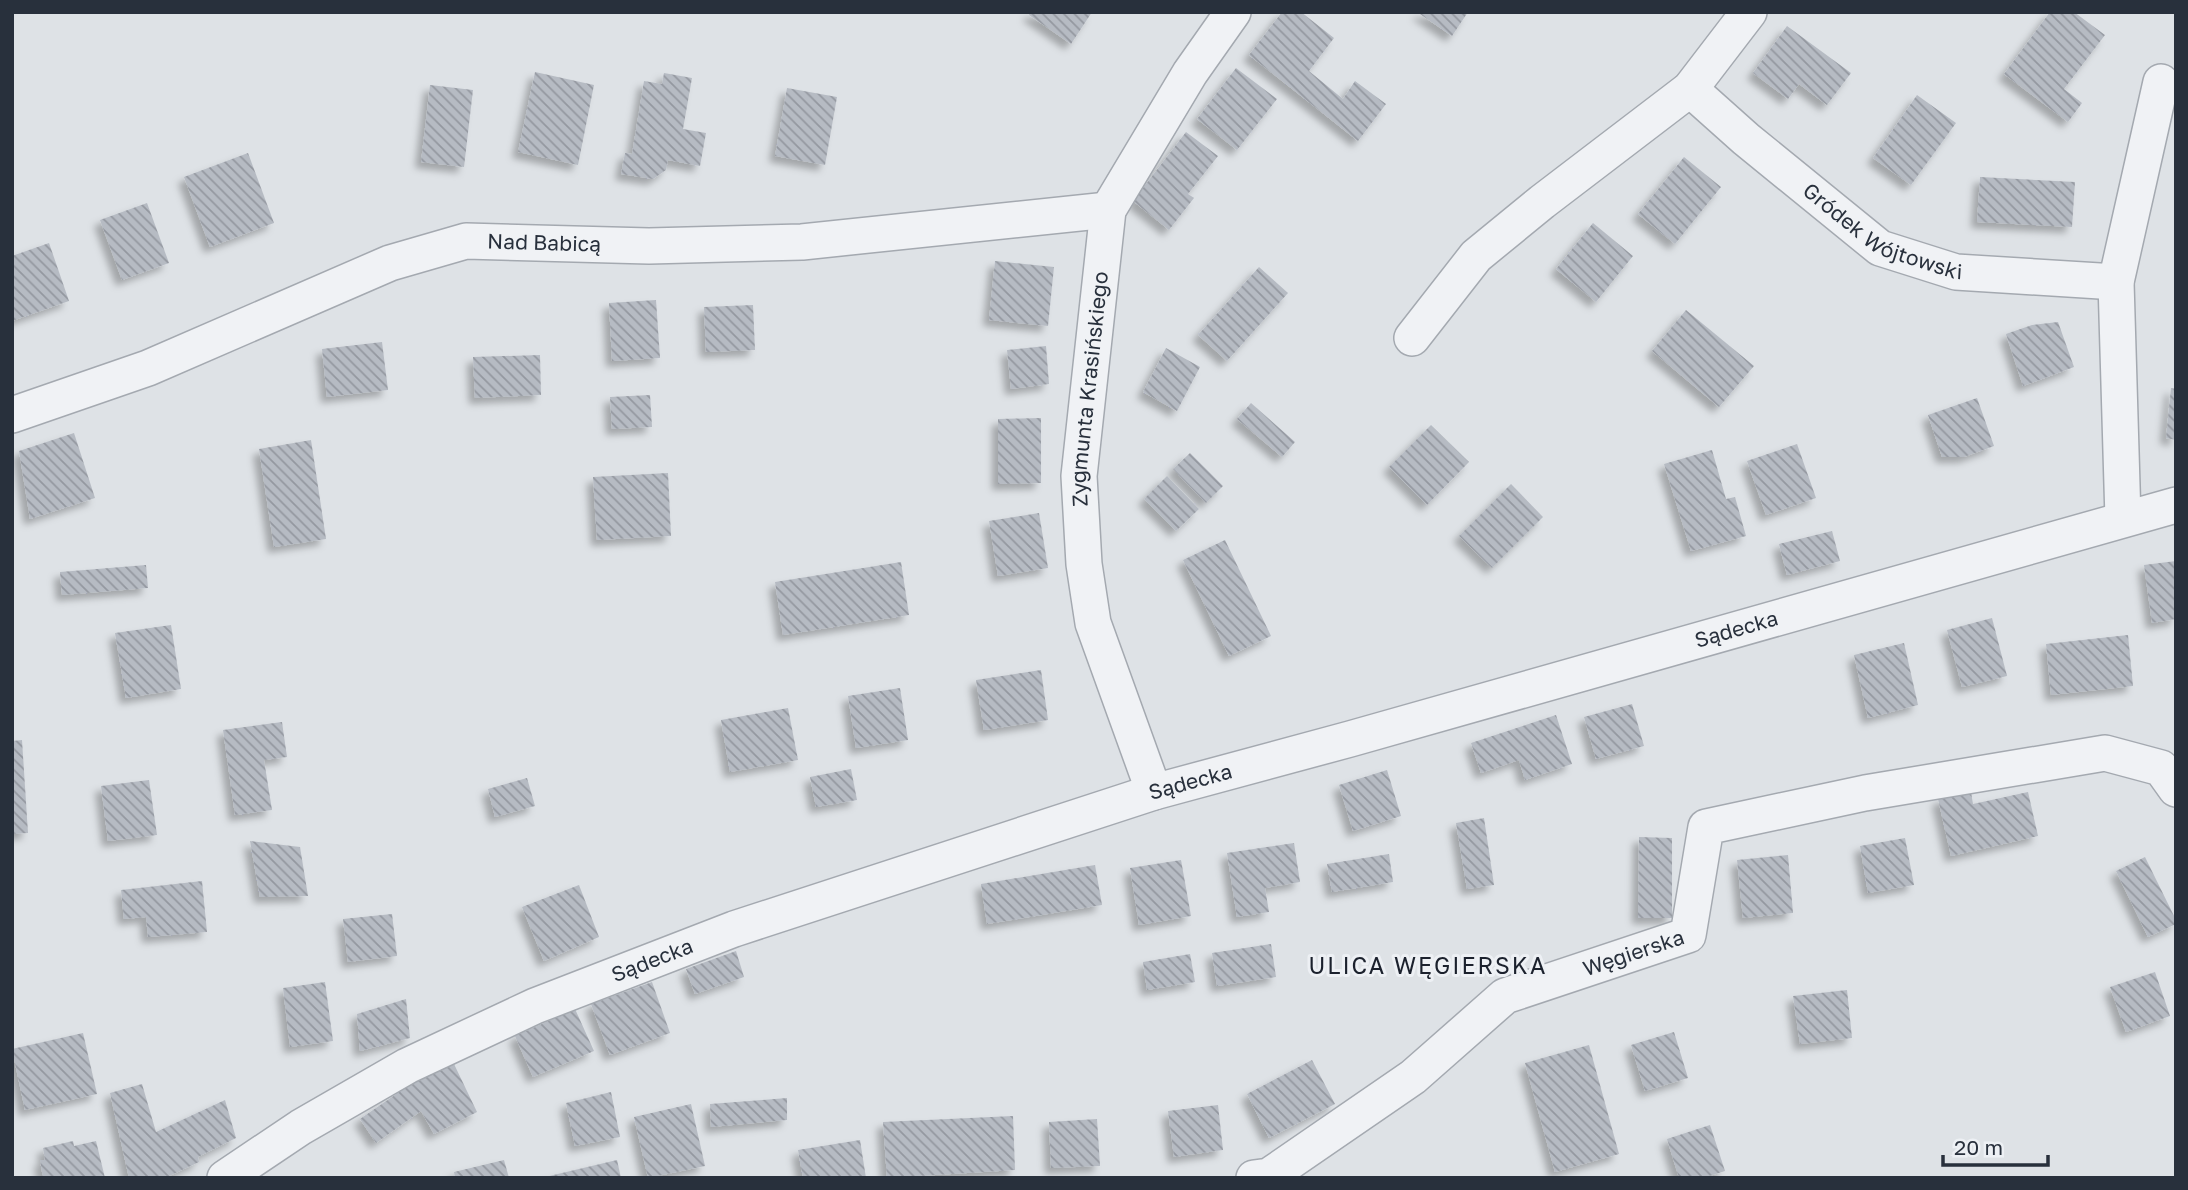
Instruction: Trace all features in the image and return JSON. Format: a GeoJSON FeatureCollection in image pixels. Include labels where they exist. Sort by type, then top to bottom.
{"type":"FeatureCollection","features":[{"type":"Feature","properties":{"kind":"street","name":"Zygmunta Krasińskiego"},"geometry":{"type":"LineString","coordinates":[[1154,792],[1093,623],[1084,564],[1079,476],[1108,210],[1191,73],[1233,12]]}},
{"type":"Feature","properties":{"kind":"street"},"geometry":{"type":"LineString","coordinates":[[1412,338],[1476,256],[1690,89],[1749,12]]}},
{"type":"Feature","properties":{"kind":"street"},"geometry":{"type":"LineString","coordinates":[[2123,519],[2116,282],[2161,82]]}},
{"type":"Feature","properties":{"kind":"street","name":"Gródek Wójtowski"},"geometry":{"type":"LineString","coordinates":[[1690,89],[1746,139],[1880,248],[1956,272],[2116,282]]}},
{"type":"Feature","properties":{"kind":"street","name":"Nad Babicą"},"geometry":{"type":"LineString","coordinates":[[12,415],[148,368],[390,263],[466,241],[649,246],[802,242],[1108,210]]}},
{"type":"Feature","properties":{"kind":"street","name":"Sądecka"},"geometry":{"type":"LineString","coordinates":[[240,1173],[301,1127],[407,1066],[535,1006],[734,929],[1154,792],[2176,505]]}},
{"type":"Feature","properties":{"kind":"street","name":"Węgierska"},"geometry":{"type":"LineString","coordinates":[[1254,1178],[1269,1176],[1413,1077],[1505,996],[1688,935],[1706,827],[1866,793],[2105,752],[2161,768],[2176,789]]}},
{"type":"Feature","properties":{"kind":"building"},"geometry":{"type":"Polygon","coordinates":[[[1030,12],[1092,12],[1071,44],[1029,15],[1030,12]]]}},
{"type":"Feature","properties":{"kind":"building"},"geometry":{"type":"Polygon","coordinates":[[[1282,12],[1301,12],[1334,38],[1309,71],[1343,99],[1355,81],[1386,104],[1358,141],[1249,55],[1282,12]]]}},
{"type":"Feature","properties":{"kind":"building"},"geometry":{"type":"Polygon","coordinates":[[[1417,12],[1468,12],[1452,36],[1417,12]]]}},
{"type":"Feature","properties":{"kind":"building"},"geometry":{"type":"Polygon","coordinates":[[[2050,12],[2074,12],[2105,35],[2064,89],[2082,103],[2068,122],[2004,74],[2050,12]]]}},
{"type":"Feature","properties":{"kind":"building"},"geometry":{"type":"Polygon","coordinates":[[[1787,26],[1851,73],[1827,105],[1799,84],[1788,99],[1753,73],[1787,26]]]}},
{"type":"Feature","properties":{"kind":"building"},"geometry":{"type":"Polygon","coordinates":[[[1236,68],[1277,99],[1237,150],[1197,119],[1236,68]]]}},
{"type":"Feature","properties":{"kind":"building"},"geometry":{"type":"Polygon","coordinates":[[[535,72],[594,85],[578,165],[518,152],[535,72]]]}},
{"type":"Feature","properties":{"kind":"building"},"geometry":{"type":"Polygon","coordinates":[[[664,73],[692,78],[683,129],[706,133],[700,166],[668,160],[666,170],[653,179],[621,174],[625,153],[632,154],[644,81],[662,84],[664,73]]]}},
{"type":"Feature","properties":{"kind":"building"},"geometry":{"type":"Polygon","coordinates":[[[430,85],[473,90],[464,167],[421,162],[430,85]]]}},
{"type":"Feature","properties":{"kind":"building"},"geometry":{"type":"Polygon","coordinates":[[[787,88],[837,97],[825,165],[775,156],[787,88]]]}},
{"type":"Feature","properties":{"kind":"building"},"geometry":{"type":"Polygon","coordinates":[[[1917,95],[1956,123],[1911,185],[1873,158],[1917,95]]]}},
{"type":"Feature","properties":{"kind":"building"},"geometry":{"type":"Polygon","coordinates":[[[1186,132],[1218,156],[1188,194],[1194,198],[1169,230],[1133,201],[1186,132]]]}},
{"type":"Feature","properties":{"kind":"building"},"geometry":{"type":"Polygon","coordinates":[[[248,153],[274,223],[210,247],[184,177],[248,153]]]}},
{"type":"Feature","properties":{"kind":"building"},"geometry":{"type":"Polygon","coordinates":[[[1684,157],[1721,187],[1675,244],[1638,214],[1684,157]]]}},
{"type":"Feature","properties":{"kind":"building"},"geometry":{"type":"Polygon","coordinates":[[[1980,177],[2075,182],[2072,227],[1977,222],[1980,177]]]}},
{"type":"Feature","properties":{"kind":"building"},"geometry":{"type":"Polygon","coordinates":[[[147,203],[169,263],[122,280],[100,220],[147,203]]]}},
{"type":"Feature","properties":{"kind":"building"},"geometry":{"type":"Polygon","coordinates":[[[1593,223],[1633,256],[1596,302],[1556,269],[1593,223]]]}},
{"type":"Feature","properties":{"kind":"building"},"geometry":{"type":"Polygon","coordinates":[[[49,243],[69,301],[12,321],[12,256],[49,243]]]}},
{"type":"Feature","properties":{"kind":"building"},"geometry":{"type":"Polygon","coordinates":[[[995,261],[1054,267],[1048,326],[989,320],[995,261]]]}},
{"type":"Feature","properties":{"kind":"building"},"geometry":{"type":"Polygon","coordinates":[[[1259,267],[1288,293],[1227,361],[1198,335],[1259,267]]]}},
{"type":"Feature","properties":{"kind":"building"},"geometry":{"type":"Polygon","coordinates":[[[656,300],[660,358],[612,361],[609,303],[656,300]]]}},
{"type":"Feature","properties":{"kind":"building"},"geometry":{"type":"Polygon","coordinates":[[[753,305],[755,350],[706,352],[704,307],[753,305]]]}},
{"type":"Feature","properties":{"kind":"building"},"geometry":{"type":"Polygon","coordinates":[[[1686,310],[1754,366],[1719,407],[1652,351],[1686,310]]]}},
{"type":"Feature","properties":{"kind":"building"},"geometry":{"type":"Polygon","coordinates":[[[2058,322],[2074,367],[2023,386],[2006,334],[2032,325],[2058,322]]]}},
{"type":"Feature","properties":{"kind":"building"},"geometry":{"type":"Polygon","coordinates":[[[382,342],[388,390],[327,397],[322,349],[382,342]]]}},
{"type":"Feature","properties":{"kind":"building"},"geometry":{"type":"Polygon","coordinates":[[[1046,346],[1049,384],[1011,389],[1007,350],[1046,346]]]}},
{"type":"Feature","properties":{"kind":"building"},"geometry":{"type":"Polygon","coordinates":[[[1166,348],[1200,367],[1177,411],[1143,392],[1166,348]]]}},
{"type":"Feature","properties":{"kind":"building"},"geometry":{"type":"Polygon","coordinates":[[[540,355],[541,395],[475,398],[473,357],[540,355]]]}},
{"type":"Feature","properties":{"kind":"building"},"geometry":{"type":"Polygon","coordinates":[[[2171,388],[2176,389],[2176,440],[2166,438],[2171,388]]]}},
{"type":"Feature","properties":{"kind":"building"},"geometry":{"type":"Polygon","coordinates":[[[650,395],[652,427],[612,429],[610,397],[650,395]]]}},
{"type":"Feature","properties":{"kind":"building"},"geometry":{"type":"Polygon","coordinates":[[[1977,398],[1994,446],[1964,457],[1942,457],[1928,415],[1977,398]]]}},
{"type":"Feature","properties":{"kind":"building"},"geometry":{"type":"Polygon","coordinates":[[[1251,403],[1295,442],[1282,457],[1237,419],[1251,403]]]}},
{"type":"Feature","properties":{"kind":"building"},"geometry":{"type":"Polygon","coordinates":[[[1041,418],[1041,483],[998,484],[998,419],[1041,418]]]}},
{"type":"Feature","properties":{"kind":"building"},"geometry":{"type":"Polygon","coordinates":[[[1431,425],[1469,462],[1427,505],[1389,467],[1431,425]]]}},
{"type":"Feature","properties":{"kind":"building"},"geometry":{"type":"Polygon","coordinates":[[[74,433],[95,498],[30,519],[19,451],[74,433]]]}},
{"type":"Feature","properties":{"kind":"building"},"geometry":{"type":"Polygon","coordinates":[[[311,440],[326,539],[274,547],[259,449],[311,440]]]}},
{"type":"Feature","properties":{"kind":"building"},"geometry":{"type":"Polygon","coordinates":[[[1797,444],[1816,498],[1766,515],[1747,461],[1797,444]]]}},
{"type":"Feature","properties":{"kind":"building"},"geometry":{"type":"Polygon","coordinates":[[[1712,450],[1726,499],[1735,497],[1746,536],[1691,551],[1664,464],[1712,450]]]}},
{"type":"Feature","properties":{"kind":"building"},"geometry":{"type":"Polygon","coordinates":[[[1190,453],[1223,486],[1206,503],[1173,469],[1190,453]]]}},
{"type":"Feature","properties":{"kind":"building"},"geometry":{"type":"Polygon","coordinates":[[[668,473],[671,536],[597,540],[593,477],[668,473]]]}},
{"type":"Feature","properties":{"kind":"building"},"geometry":{"type":"Polygon","coordinates":[[[1167,476],[1199,509],[1176,531],[1144,499],[1167,476]]]}},
{"type":"Feature","properties":{"kind":"building"},"geometry":{"type":"Polygon","coordinates":[[[1511,484],[1543,517],[1492,568],[1459,536],[1511,484]]]}},
{"type":"Feature","properties":{"kind":"building"},"geometry":{"type":"Polygon","coordinates":[[[1039,513],[1048,568],[998,576],[989,521],[1039,513]]]}},
{"type":"Feature","properties":{"kind":"building"},"geometry":{"type":"Polygon","coordinates":[[[1832,531],[1840,561],[1787,575],[1779,544],[1832,531]]]}},
{"type":"Feature","properties":{"kind":"building"},"geometry":{"type":"Polygon","coordinates":[[[1225,540],[1271,636],[1229,656],[1183,560],[1225,540]]]}},
{"type":"Feature","properties":{"kind":"building"},"geometry":{"type":"Polygon","coordinates":[[[2176,561],[2176,619],[2152,623],[2144,565],[2176,561]]]}},
{"type":"Feature","properties":{"kind":"building"},"geometry":{"type":"Polygon","coordinates":[[[901,562],[909,615],[783,635],[775,582],[901,562]]]}},
{"type":"Feature","properties":{"kind":"building"},"geometry":{"type":"Polygon","coordinates":[[[146,565],[148,588],[62,595],[60,572],[146,565]]]}},
{"type":"Feature","properties":{"kind":"building"},"geometry":{"type":"Polygon","coordinates":[[[1992,618],[2007,676],[1962,687],[1947,630],[1992,618]]]}},
{"type":"Feature","properties":{"kind":"building"},"geometry":{"type":"Polygon","coordinates":[[[171,625],[181,689],[126,698],[115,633],[171,625]]]}},
{"type":"Feature","properties":{"kind":"building"},"geometry":{"type":"Polygon","coordinates":[[[2128,635],[2133,686],[2051,695],[2046,644],[2128,635]]]}},
{"type":"Feature","properties":{"kind":"building"},"geometry":{"type":"Polygon","coordinates":[[[1904,643],[1918,705],[1868,718],[1854,655],[1904,643]]]}},
{"type":"Feature","properties":{"kind":"building"},"geometry":{"type":"Polygon","coordinates":[[[1041,670],[1048,720],[984,730],[976,680],[1041,670]]]}},
{"type":"Feature","properties":{"kind":"building"},"geometry":{"type":"Polygon","coordinates":[[[900,688],[908,740],[856,748],[848,696],[900,688]]]}},
{"type":"Feature","properties":{"kind":"building"},"geometry":{"type":"Polygon","coordinates":[[[1632,704],[1644,746],[1596,759],[1584,717],[1632,704]]]}},
{"type":"Feature","properties":{"kind":"building"},"geometry":{"type":"Polygon","coordinates":[[[788,708],[798,760],[730,772],[721,720],[788,708]]]}},
{"type":"Feature","properties":{"kind":"building"},"geometry":{"type":"Polygon","coordinates":[[[1556,715],[1572,764],[1525,780],[1519,760],[1481,773],[1471,743],[1556,715]]]}},
{"type":"Feature","properties":{"kind":"building"},"geometry":{"type":"Polygon","coordinates":[[[282,722],[287,757],[264,760],[272,810],[235,815],[223,730],[282,722]]]}},
{"type":"Feature","properties":{"kind":"building"},"geometry":{"type":"Polygon","coordinates":[[[22,740],[28,833],[12,834],[12,741],[22,740]]]}},
{"type":"Feature","properties":{"kind":"building"},"geometry":{"type":"Polygon","coordinates":[[[851,769],[857,800],[816,807],[810,777],[851,769]]]}},
{"type":"Feature","properties":{"kind":"building"},"geometry":{"type":"Polygon","coordinates":[[[1387,770],[1401,816],[1353,831],[1339,785],[1387,770]]]}},
{"type":"Feature","properties":{"kind":"building"},"geometry":{"type":"Polygon","coordinates":[[[527,778],[535,806],[495,817],[488,789],[527,778]]]}},
{"type":"Feature","properties":{"kind":"building"},"geometry":{"type":"Polygon","coordinates":[[[149,780],[157,835],[108,841],[101,786],[149,780]]]}},
{"type":"Feature","properties":{"kind":"building"},"geometry":{"type":"Polygon","coordinates":[[[1971,792],[1973,804],[2028,792],[2038,836],[1951,856],[1938,799],[1971,792]]]}},
{"type":"Feature","properties":{"kind":"building"},"geometry":{"type":"Polygon","coordinates":[[[1484,818],[1494,885],[1467,889],[1456,823],[1484,818]]]}},
{"type":"Feature","properties":{"kind":"building"},"geometry":{"type":"Polygon","coordinates":[[[1639,837],[1672,838],[1672,918],[1638,918],[1639,837]]]}},
{"type":"Feature","properties":{"kind":"building"},"geometry":{"type":"Polygon","coordinates":[[[1905,838],[1914,885],[1868,893],[1860,846],[1905,838]]]}},
{"type":"Feature","properties":{"kind":"building"},"geometry":{"type":"Polygon","coordinates":[[[250,841],[300,847],[308,896],[260,897],[250,841]]]}},
{"type":"Feature","properties":{"kind":"building"},"geometry":{"type":"Polygon","coordinates":[[[1294,843],[1300,882],[1265,888],[1269,912],[1237,917],[1227,853],[1294,843]]]}},
{"type":"Feature","properties":{"kind":"building"},"geometry":{"type":"Polygon","coordinates":[[[1389,854],[1393,882],[1332,892],[1327,864],[1389,854]]]}},
{"type":"Feature","properties":{"kind":"building"},"geometry":{"type":"Polygon","coordinates":[[[1788,855],[1793,913],[1743,918],[1737,860],[1788,855]]]}},
{"type":"Feature","properties":{"kind":"building"},"geometry":{"type":"Polygon","coordinates":[[[2145,857],[2176,920],[2176,924],[2148,937],[2116,871],[2145,857]]]}},
{"type":"Feature","properties":{"kind":"building"},"geometry":{"type":"Polygon","coordinates":[[[1181,860],[1191,916],[1139,925],[1130,868],[1181,860]]]}},
{"type":"Feature","properties":{"kind":"building"},"geometry":{"type":"Polygon","coordinates":[[[1095,865],[1102,905],[987,924],[981,884],[1095,865]]]}},
{"type":"Feature","properties":{"kind":"building"},"geometry":{"type":"Polygon","coordinates":[[[202,881],[207,932],[148,937],[146,917],[124,919],[121,890],[202,881]]]}},
{"type":"Feature","properties":{"kind":"building"},"geometry":{"type":"Polygon","coordinates":[[[579,885],[599,937],[544,961],[522,907],[579,885]]]}},
{"type":"Feature","properties":{"kind":"building"},"geometry":{"type":"Polygon","coordinates":[[[392,914],[397,956],[348,962],[343,919],[392,914]]]}},
{"type":"Feature","properties":{"kind":"building"},"geometry":{"type":"Polygon","coordinates":[[[1271,944],[1276,977],[1217,986],[1212,953],[1271,944]]]}},
{"type":"Feature","properties":{"kind":"building"},"geometry":{"type":"Polygon","coordinates":[[[736,951],[744,977],[695,994],[686,969],[736,951]]]}},
{"type":"Feature","properties":{"kind":"building"},"geometry":{"type":"Polygon","coordinates":[[[1190,954],[1195,982],[1147,990],[1143,962],[1190,954]]]}},
{"type":"Feature","properties":{"kind":"building"},"geometry":{"type":"Polygon","coordinates":[[[2155,972],[2170,1016],[2126,1032],[2110,987],[2155,972]]]}},
{"type":"Feature","properties":{"kind":"building"},"geometry":{"type":"Polygon","coordinates":[[[325,982],[333,1041],[290,1047],[283,988],[325,982]]]}},
{"type":"Feature","properties":{"kind":"building"},"geometry":{"type":"Polygon","coordinates":[[[652,982],[670,1033],[610,1055],[591,1004],[652,982]]]}},
{"type":"Feature","properties":{"kind":"building"},"geometry":{"type":"Polygon","coordinates":[[[1847,990],[1852,1038],[1800,1044],[1793,996],[1847,990]]]}},
{"type":"Feature","properties":{"kind":"building"},"geometry":{"type":"Polygon","coordinates":[[[406,999],[410,1038],[360,1051],[357,1014],[406,999]]]}},
{"type":"Feature","properties":{"kind":"building"},"geometry":{"type":"Polygon","coordinates":[[[575,1009],[594,1051],[533,1077],[515,1036],[575,1009]]]}},
{"type":"Feature","properties":{"kind":"building"},"geometry":{"type":"Polygon","coordinates":[[[1674,1032],[1688,1078],[1645,1091],[1631,1045],[1674,1032]]]}},
{"type":"Feature","properties":{"kind":"building"},"geometry":{"type":"Polygon","coordinates":[[[83,1033],[97,1094],[25,1110],[12,1049],[83,1033]]]}},
{"type":"Feature","properties":{"kind":"building"},"geometry":{"type":"Polygon","coordinates":[[[1589,1045],[1619,1154],[1555,1172],[1525,1063],[1589,1045]]]}},
{"type":"Feature","properties":{"kind":"building"},"geometry":{"type":"Polygon","coordinates":[[[1312,1060],[1335,1104],[1269,1138],[1247,1094],[1312,1060]]]}},
{"type":"Feature","properties":{"kind":"building"},"geometry":{"type":"Polygon","coordinates":[[[454,1064],[477,1112],[434,1134],[421,1111],[376,1143],[360,1119],[408,1086],[454,1064]]]}},
{"type":"Feature","properties":{"kind":"building"},"geometry":{"type":"Polygon","coordinates":[[[142,1084],[156,1132],[225,1100],[236,1138],[198,1157],[199,1162],[165,1178],[129,1178],[110,1093],[142,1084]]]}},
{"type":"Feature","properties":{"kind":"building"},"geometry":{"type":"Polygon","coordinates":[[[611,1092],[620,1137],[575,1146],[566,1103],[611,1092]]]}},
{"type":"Feature","properties":{"kind":"building"},"geometry":{"type":"Polygon","coordinates":[[[787,1098],[787,1120],[711,1127],[710,1104],[787,1098]]]}},
{"type":"Feature","properties":{"kind":"building"},"geometry":{"type":"Polygon","coordinates":[[[691,1104],[705,1166],[648,1178],[634,1117],[691,1104]]]}},
{"type":"Feature","properties":{"kind":"building"},"geometry":{"type":"Polygon","coordinates":[[[1218,1105],[1223,1150],[1174,1157],[1168,1111],[1218,1105]]]}},
{"type":"Feature","properties":{"kind":"building"},"geometry":{"type":"Polygon","coordinates":[[[1013,1116],[1015,1170],[887,1178],[883,1122],[1013,1116]]]}},
{"type":"Feature","properties":{"kind":"building"},"geometry":{"type":"Polygon","coordinates":[[[1097,1119],[1100,1166],[1051,1168],[1049,1122],[1097,1119]]]}},
{"type":"Feature","properties":{"kind":"building"},"geometry":{"type":"Polygon","coordinates":[[[1710,1125],[1725,1171],[1703,1178],[1679,1178],[1667,1139],[1710,1125]]]}},
{"type":"Feature","properties":{"kind":"building"},"geometry":{"type":"Polygon","coordinates":[[[860,1140],[866,1178],[803,1178],[798,1150],[860,1140]]]}},
{"type":"Feature","properties":{"kind":"building"},"geometry":{"type":"Polygon","coordinates":[[[73,1141],[74,1146],[96,1141],[105,1178],[43,1178],[40,1160],[45,1160],[43,1148],[73,1141]]]}},
{"type":"Feature","properties":{"kind":"building"},"geometry":{"type":"Polygon","coordinates":[[[504,1160],[509,1178],[455,1178],[454,1172],[504,1160]]]}},
{"type":"Feature","properties":{"kind":"building"},"geometry":{"type":"Polygon","coordinates":[[[617,1160],[621,1178],[545,1178],[545,1177],[617,1160]]]}},
{"type":"Feature","properties":{"kind":"district","name":"ULICA WĘGIERSKA"},"geometry":{"type":"Point","coordinates":[1428,966]}}]}
